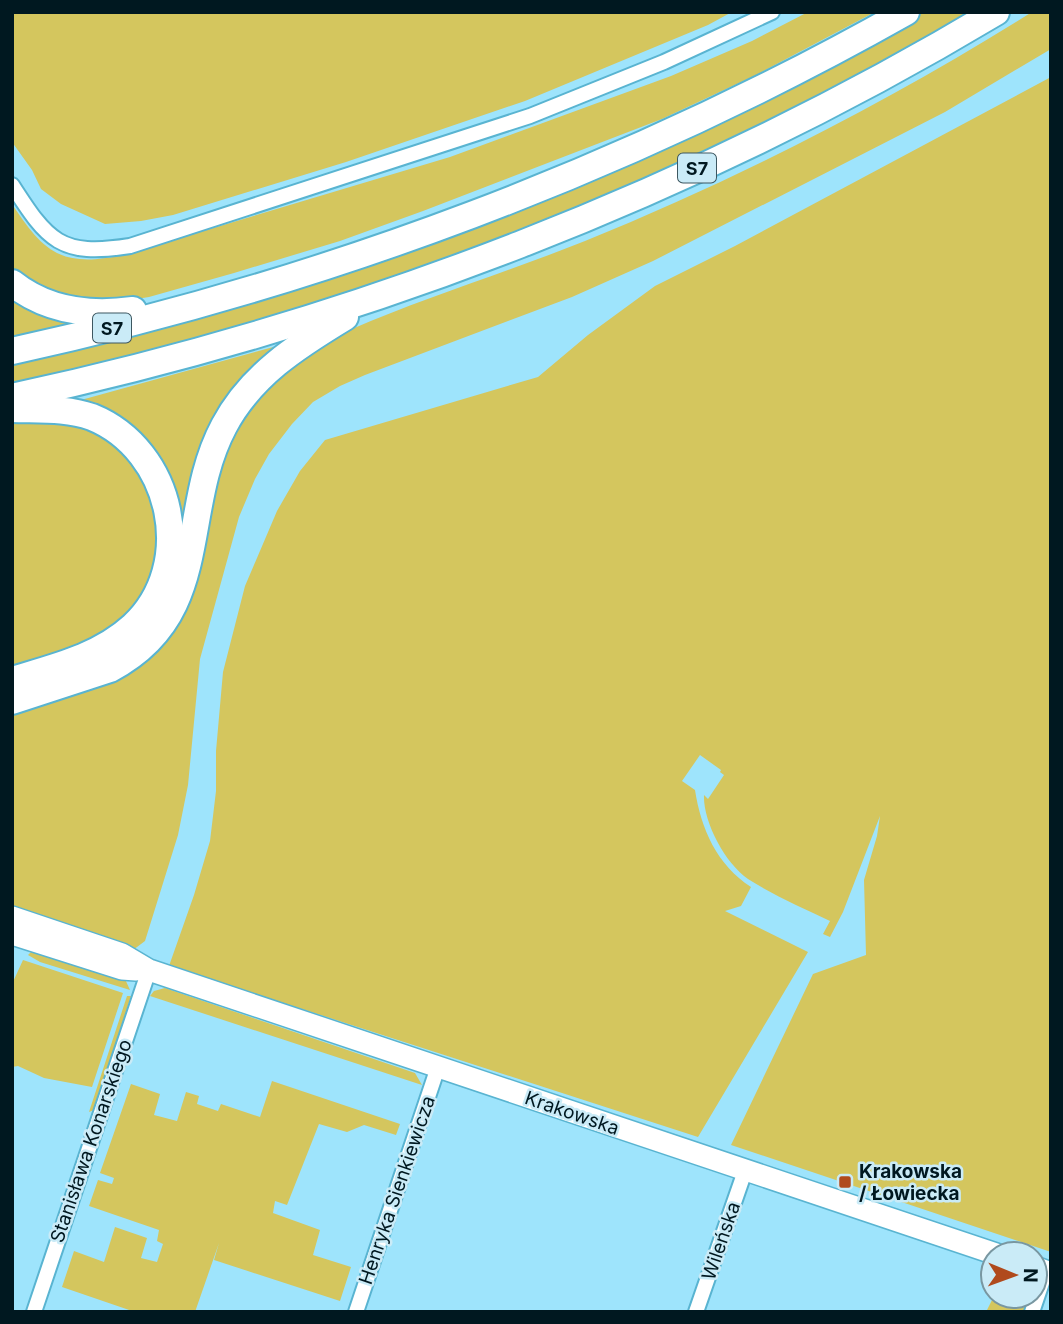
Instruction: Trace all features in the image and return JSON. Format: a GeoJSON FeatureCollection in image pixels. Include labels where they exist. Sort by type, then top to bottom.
{"type":"FeatureCollection","features":[{"type":"Feature","properties":{"kind":"highway","name":"S7"},"geometry":{"type":"LineString","coordinates":[[12,351],[212,301],[391,244],[574,174],[760,89],[906,12]]}},
{"type":"Feature","properties":{"kind":"highway","name":"S7"},"geometry":{"type":"LineString","coordinates":[[12,397],[196,352],[384,293],[503,250],[673,180],[824,107],[996,12]]}},
{"type":"Feature","properties":{"kind":"highway"},"geometry":{"type":"LineString","coordinates":[[12,283],[42,302],[88,313],[212,301]]}},
{"type":"Feature","properties":{"kind":"highway"},"geometry":{"type":"LineString","coordinates":[[12,701],[98,674],[121,663],[150,639],[172,611],[181,590],[190,559],[208,466],[223,427],[237,405],[262,375],[281,359],[384,293]]}},
{"type":"Feature","properties":{"kind":"highway"},"geometry":{"type":"LineString","coordinates":[[12,409],[80,414],[109,426],[127,439],[147,461],[158,481],[168,511],[171,534],[169,558],[161,583],[149,606],[134,625],[95,652],[12,680]]}},
{"type":"Feature","properties":{"kind":"street"},"geometry":{"type":"LineString","coordinates":[[12,185],[33,216],[58,242],[75,249],[130,246],[530,117],[664,62],[772,12]]}},
{"type":"Feature","properties":{"kind":"street","name":"Krakowska"},"geometry":{"type":"LineString","coordinates":[[12,916],[122,954],[149,970],[979,1248]]}},
{"type":"Feature","properties":{"kind":"street","name":"Krakowska"},"geometry":{"type":"LineString","coordinates":[[12,934],[122,969],[149,970]]}},
{"type":"Feature","properties":{"kind":"street","name":"Stanisława Konarskiego"},"geometry":{"type":"LineString","coordinates":[[34,1312],[149,970]]}},
{"type":"Feature","properties":{"kind":"street","name":"Henryka Sienkiewicza"},"geometry":{"type":"LineString","coordinates":[[356,1312],[438,1068]]}},
{"type":"Feature","properties":{"kind":"street","name":"Wileńska"},"geometry":{"type":"LineString","coordinates":[[696,1312],[745,1171]]}},
{"type":"Feature","properties":{"kind":"shaded area"},"geometry":{"type":"Polygon","coordinates":[[[12,12],[732,12],[708,25],[525,101],[346,162],[173,215],[105,224],[61,204],[41,189],[32,170],[12,142],[12,12]]]}},
{"type":"Feature","properties":{"kind":"shaded area"},"geometry":{"type":"Polygon","coordinates":[[[808,12],[875,12],[756,75],[662,119],[340,241],[149,297],[117,302],[70,301],[20,275],[12,267],[12,204],[34,234],[57,253],[84,259],[123,255],[450,157],[671,76],[752,41],[808,12]]]}},
{"type":"Feature","properties":{"kind":"shaded area"},"geometry":{"type":"Polygon","coordinates":[[[924,12],[976,12],[814,101],[604,198],[376,286],[196,342],[12,387],[12,360],[256,298],[867,44],[924,12]]]}},
{"type":"Feature","properties":{"kind":"shaded area"},"geometry":{"type":"Polygon","coordinates":[[[1032,12],[1051,12],[1051,49],[945,112],[653,261],[572,297],[365,375],[313,402],[269,454],[239,517],[200,659],[188,785],[178,835],[145,941],[133,950],[12,909],[12,709],[94,686],[217,470],[240,420],[267,385],[326,342],[352,329],[585,241],[757,164],[869,107],[1032,12]]]}},
{"type":"Feature","properties":{"kind":"shaded area"},"geometry":{"type":"Polygon","coordinates":[[[1051,77],[1051,1252],[1049,1240],[1015,1240],[731,1145],[813,974],[866,955],[864,880],[880,816],[843,912],[830,937],[823,934],[830,921],[748,879],[731,863],[711,829],[704,795],[708,799],[724,775],[700,755],[682,781],[695,790],[712,845],[729,868],[751,887],[741,906],[725,911],[808,952],[698,1137],[169,966],[210,841],[216,791],[216,751],[223,672],[245,586],[277,511],[300,471],[325,440],[538,377],[588,335],[655,286],[1051,77]]]}},
{"type":"Feature","properties":{"kind":"shaded area"},"geometry":{"type":"Polygon","coordinates":[[[12,297],[79,322],[12,337],[12,297]]]}},
{"type":"Feature","properties":{"kind":"shaded area"},"geometry":{"type":"Polygon","coordinates":[[[277,346],[244,380],[186,530],[180,530],[179,516],[81,400],[277,346]]]}},
{"type":"Feature","properties":{"kind":"shaded area"},"geometry":{"type":"Polygon","coordinates":[[[12,418],[45,418],[100,431],[135,459],[158,512],[157,560],[137,605],[103,636],[12,671],[12,418]]]}},
{"type":"Feature","properties":{"kind":"shaded area"},"geometry":{"type":"Polygon","coordinates":[[[32,951],[125,979],[130,990],[40,962],[28,955],[32,951]]]}},
{"type":"Feature","properties":{"kind":"shaded area"},"geometry":{"type":"Polygon","coordinates":[[[23,960],[123,993],[92,1087],[44,1078],[18,1066],[12,1067],[12,984],[23,960]]]}},
{"type":"Feature","properties":{"kind":"shaded area"},"geometry":{"type":"Polygon","coordinates":[[[165,988],[415,1073],[422,1085],[150,996],[154,991],[165,988]]]}},
{"type":"Feature","properties":{"kind":"shaded area"},"geometry":{"type":"Polygon","coordinates":[[[127,996],[131,996],[94,1110],[89,1112],[127,996]]]}},
{"type":"Feature","properties":{"kind":"shaded area"},"geometry":{"type":"Polygon","coordinates":[[[272,1081],[400,1124],[396,1135],[364,1125],[347,1132],[319,1124],[287,1205],[275,1201],[273,1213],[320,1230],[313,1255],[351,1267],[340,1301],[214,1260],[219,1243],[195,1312],[135,1312],[62,1287],[74,1251],[104,1262],[115,1227],[147,1238],[141,1258],[157,1262],[163,1244],[157,1241],[159,1230],[89,1206],[98,1180],[112,1184],[114,1178],[100,1173],[131,1084],[160,1094],[154,1115],[177,1121],[186,1092],[199,1096],[197,1104],[218,1111],[221,1104],[260,1117],[272,1081]]]}},
{"type":"Feature","properties":{"kind":"shaded area"},"geometry":{"type":"Polygon","coordinates":[[[987,1310],[1025,1310],[1024,1312],[986,1312],[987,1310]]]}},
{"type":"Feature","properties":{"kind":"place","name":"Krakowska / Łowiecka"},"geometry":{"type":"Point","coordinates":[845,1182]}}]}
